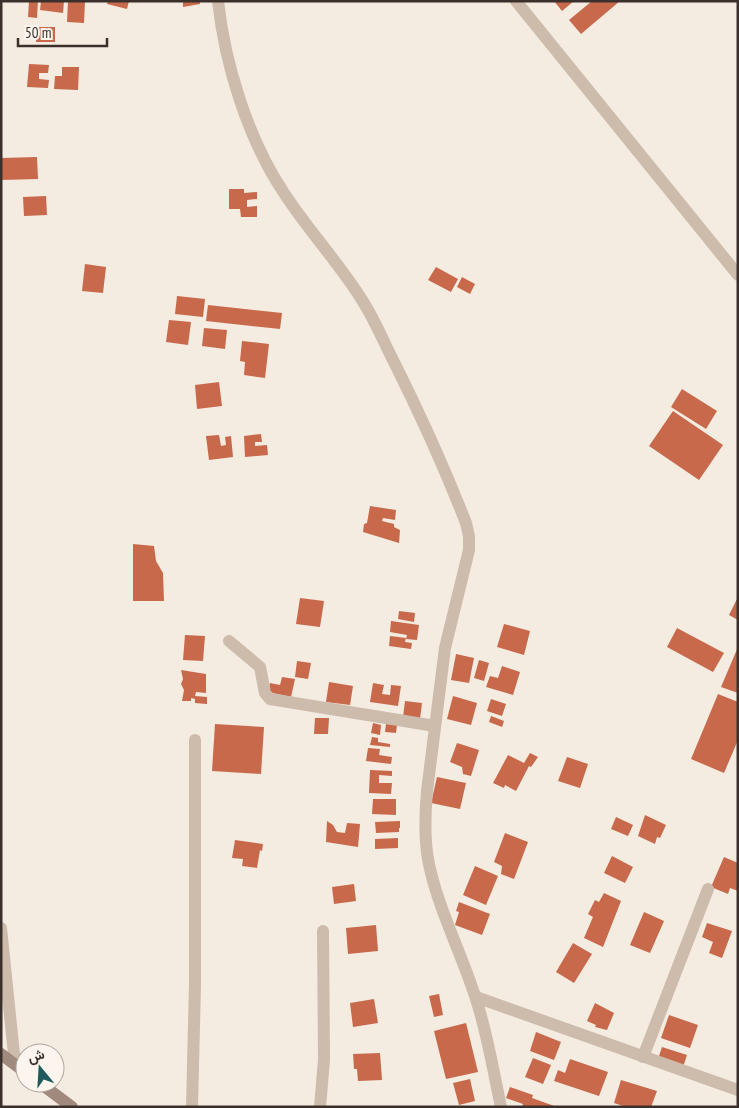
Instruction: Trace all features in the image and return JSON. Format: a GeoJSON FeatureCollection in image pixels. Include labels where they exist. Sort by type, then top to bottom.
{"type":"FeatureCollection","features":[{"type":"Feature","properties":{"kind":"main road"},"geometry":{"type":"LineString","coordinates":[[1,1054],[15,1064]]}},
{"type":"Feature","properties":{"kind":"main road"},"geometry":{"type":"LineString","coordinates":[[53,1093],[72,1107]]}},
{"type":"Feature","properties":{"kind":"street"},"geometry":{"type":"LineString","coordinates":[[218,1],[226,50],[238,90],[268,166],[284,194],[352,285],[370,314],[410,393],[466,523],[468,536],[467,562],[445,648],[424,814],[428,860],[476,996],[501,1107]]}},
{"type":"Feature","properties":{"kind":"street"},"geometry":{"type":"LineString","coordinates":[[516,1],[738,274]]}},
{"type":"Feature","properties":{"kind":"street"},"geometry":{"type":"LineString","coordinates":[[229,641],[260,667],[265,693],[270,699],[435,726]]}},
{"type":"Feature","properties":{"kind":"street"},"geometry":{"type":"LineString","coordinates":[[192,1107],[195,984],[195,740]]}},
{"type":"Feature","properties":{"kind":"street"},"geometry":{"type":"LineString","coordinates":[[643,1056],[708,889]]}},
{"type":"Feature","properties":{"kind":"street"},"geometry":{"type":"LineString","coordinates":[[1,928],[17,1043]]}},
{"type":"Feature","properties":{"kind":"street"},"geometry":{"type":"LineString","coordinates":[[320,1107],[324,1060],[323,931]]}},
{"type":"Feature","properties":{"kind":"street"},"geometry":{"type":"LineString","coordinates":[[476,996],[738,1090]]}},
{"type":"Feature","properties":{"kind":"building"},"geometry":{"type":"Polygon","coordinates":[[[29,1],[38,1],[37,18],[28,17],[29,1]]]}},
{"type":"Feature","properties":{"kind":"building"},"geometry":{"type":"Polygon","coordinates":[[[41,1],[64,1],[63,13],[40,10],[41,1]]]}},
{"type":"Feature","properties":{"kind":"building"},"geometry":{"type":"Polygon","coordinates":[[[68,1],[85,1],[84,23],[67,22],[68,1]]]}},
{"type":"Feature","properties":{"kind":"building"},"geometry":{"type":"Polygon","coordinates":[[[108,1],[129,1],[127,9],[107,4],[108,1]]]}},
{"type":"Feature","properties":{"kind":"building"},"geometry":{"type":"Polygon","coordinates":[[[183,1],[200,1],[200,4],[183,7],[183,1]]]}},
{"type":"Feature","properties":{"kind":"building"},"geometry":{"type":"Polygon","coordinates":[[[554,1],[574,1],[562,11],[554,1]]]}},
{"type":"Feature","properties":{"kind":"building"},"geometry":{"type":"Polygon","coordinates":[[[592,1],[620,1],[581,34],[569,20],[592,1]]]}},
{"type":"Feature","properties":{"kind":"building"},"geometry":{"type":"Polygon","coordinates":[[[36,27],[55,27],[55,42],[36,42],[36,27]]]}},
{"type":"Feature","properties":{"kind":"building"},"geometry":{"type":"Polygon","coordinates":[[[29,64],[49,65],[48,73],[39,73],[39,79],[49,80],[48,88],[27,87],[29,64]]]}},
{"type":"Feature","properties":{"kind":"building"},"geometry":{"type":"Polygon","coordinates":[[[62,67],[79,67],[78,90],[54,89],[55,76],[62,76],[62,67]]]}},
{"type":"Feature","properties":{"kind":"building"},"geometry":{"type":"Polygon","coordinates":[[[37,157],[38,179],[1,180],[1,158],[37,157]]]}},
{"type":"Feature","properties":{"kind":"building"},"geometry":{"type":"Polygon","coordinates":[[[229,189],[244,189],[244,193],[257,192],[257,199],[247,200],[247,207],[257,206],[257,217],[241,217],[240,209],[229,209],[229,189]]]}},
{"type":"Feature","properties":{"kind":"building"},"geometry":{"type":"Polygon","coordinates":[[[46,196],[47,215],[24,216],[23,197],[46,196]]]}},
{"type":"Feature","properties":{"kind":"building"},"geometry":{"type":"Polygon","coordinates":[[[85,264],[106,267],[103,293],[82,291],[85,264]]]}},
{"type":"Feature","properties":{"kind":"building"},"geometry":{"type":"Polygon","coordinates":[[[436,267],[458,279],[451,292],[428,280],[436,267]]]}},
{"type":"Feature","properties":{"kind":"building"},"geometry":{"type":"Polygon","coordinates":[[[462,277],[475,284],[470,294],[457,287],[462,277]]]}},
{"type":"Feature","properties":{"kind":"building"},"geometry":{"type":"Polygon","coordinates":[[[177,296],[205,299],[203,317],[175,314],[177,296]]]}},
{"type":"Feature","properties":{"kind":"building"},"geometry":{"type":"Polygon","coordinates":[[[208,305],[282,313],[280,329],[206,321],[208,305]]]}},
{"type":"Feature","properties":{"kind":"building"},"geometry":{"type":"Polygon","coordinates":[[[169,320],[191,322],[188,345],[166,342],[169,320]]]}},
{"type":"Feature","properties":{"kind":"building"},"geometry":{"type":"Polygon","coordinates":[[[204,328],[227,330],[225,349],[202,346],[204,328]]]}},
{"type":"Feature","properties":{"kind":"building"},"geometry":{"type":"Polygon","coordinates":[[[242,341],[269,344],[265,378],[244,375],[245,362],[240,361],[242,341]]]}},
{"type":"Feature","properties":{"kind":"building"},"geometry":{"type":"Polygon","coordinates":[[[219,382],[222,406],[197,409],[195,385],[219,382]]]}},
{"type":"Feature","properties":{"kind":"building"},"geometry":{"type":"Polygon","coordinates":[[[682,389],[717,411],[706,429],[671,407],[682,389]]]}},
{"type":"Feature","properties":{"kind":"building"},"geometry":{"type":"Polygon","coordinates":[[[673,411],[723,445],[699,480],[649,446],[673,411]]]}},
{"type":"Feature","properties":{"kind":"building"},"geometry":{"type":"Polygon","coordinates":[[[261,434],[262,442],[255,442],[255,446],[267,445],[268,455],[245,457],[244,436],[261,434]]]}},
{"type":"Feature","properties":{"kind":"building"},"geometry":{"type":"Polygon","coordinates":[[[219,435],[221,446],[226,445],[225,437],[231,436],[233,457],[209,460],[206,436],[219,435]]]}},
{"type":"Feature","properties":{"kind":"building"},"geometry":{"type":"Polygon","coordinates":[[[370,506],[396,510],[395,520],[383,518],[382,521],[394,524],[394,527],[400,530],[399,543],[363,532],[364,524],[367,523],[370,506]]]}},
{"type":"Feature","properties":{"kind":"building"},"geometry":{"type":"Polygon","coordinates":[[[133,544],[154,546],[156,561],[163,573],[164,601],[133,601],[133,544]]]}},
{"type":"Feature","properties":{"kind":"building"},"geometry":{"type":"Polygon","coordinates":[[[738,597],[738,620],[729,615],[738,597]]]}},
{"type":"Feature","properties":{"kind":"building"},"geometry":{"type":"Polygon","coordinates":[[[300,598],[324,601],[320,627],[296,624],[300,598]]]}},
{"type":"Feature","properties":{"kind":"building"},"geometry":{"type":"Polygon","coordinates":[[[399,611],[415,613],[414,622],[398,619],[399,611]]]}},
{"type":"Feature","properties":{"kind":"building"},"geometry":{"type":"Polygon","coordinates":[[[391,621],[419,625],[417,640],[406,639],[407,635],[390,632],[391,621]]]}},
{"type":"Feature","properties":{"kind":"building"},"geometry":{"type":"Polygon","coordinates":[[[504,624],[530,631],[524,655],[497,647],[504,624]]]}},
{"type":"Feature","properties":{"kind":"building"},"geometry":{"type":"Polygon","coordinates":[[[677,628],[724,653],[713,672],[667,647],[677,628]]]}},
{"type":"Feature","properties":{"kind":"building"},"geometry":{"type":"Polygon","coordinates":[[[185,635],[205,636],[203,661],[183,660],[185,635]]]}},
{"type":"Feature","properties":{"kind":"building"},"geometry":{"type":"Polygon","coordinates":[[[390,636],[406,638],[405,642],[412,643],[411,649],[389,646],[390,636]]]}},
{"type":"Feature","properties":{"kind":"building"},"geometry":{"type":"Polygon","coordinates":[[[738,647],[738,693],[721,687],[738,647]]]}},
{"type":"Feature","properties":{"kind":"building"},"geometry":{"type":"Polygon","coordinates":[[[456,654],[474,658],[469,683],[451,680],[456,654]]]}},
{"type":"Feature","properties":{"kind":"building"},"geometry":{"type":"Polygon","coordinates":[[[479,660],[489,663],[484,681],[474,678],[479,660]]]}},
{"type":"Feature","properties":{"kind":"building"},"geometry":{"type":"Polygon","coordinates":[[[297,661],[311,663],[308,679],[295,677],[297,661]]]}},
{"type":"Feature","properties":{"kind":"building"},"geometry":{"type":"Polygon","coordinates":[[[502,666],[520,672],[513,695],[486,687],[490,676],[498,678],[502,666]]]}},
{"type":"Feature","properties":{"kind":"building"},"geometry":{"type":"Polygon","coordinates":[[[181,670],[206,674],[206,693],[196,692],[195,696],[207,697],[207,704],[195,703],[195,699],[191,698],[191,701],[182,701],[184,690],[181,684],[183,679],[181,670]]]}},
{"type":"Feature","properties":{"kind":"building"},"geometry":{"type":"Polygon","coordinates":[[[282,677],[295,679],[291,697],[268,692],[270,683],[280,685],[282,677]]]}},
{"type":"Feature","properties":{"kind":"building"},"geometry":{"type":"Polygon","coordinates":[[[329,682],[353,686],[350,705],[326,702],[329,682]]]}},
{"type":"Feature","properties":{"kind":"building"},"geometry":{"type":"Polygon","coordinates":[[[373,683],[384,685],[382,694],[390,695],[391,685],[401,686],[398,706],[370,702],[373,683]]]}},
{"type":"Feature","properties":{"kind":"building"},"geometry":{"type":"Polygon","coordinates":[[[718,694],[738,702],[738,740],[724,773],[691,759],[718,694]]]}},
{"type":"Feature","properties":{"kind":"building"},"geometry":{"type":"Polygon","coordinates":[[[453,696],[477,703],[471,725],[447,719],[453,696]]]}},
{"type":"Feature","properties":{"kind":"building"},"geometry":{"type":"Polygon","coordinates":[[[491,699],[506,704],[502,716],[487,711],[491,699]]]}},
{"type":"Feature","properties":{"kind":"building"},"geometry":{"type":"Polygon","coordinates":[[[405,701],[422,703],[420,719],[403,717],[405,701]]]}},
{"type":"Feature","properties":{"kind":"building"},"geometry":{"type":"Polygon","coordinates":[[[491,716],[504,721],[502,727],[489,722],[491,716]]]}},
{"type":"Feature","properties":{"kind":"building"},"geometry":{"type":"Polygon","coordinates":[[[315,718],[329,718],[328,734],[314,734],[315,718]]]}},
{"type":"Feature","properties":{"kind":"building"},"geometry":{"type":"Polygon","coordinates":[[[373,723],[381,725],[380,735],[371,733],[373,723]]]}},
{"type":"Feature","properties":{"kind":"building"},"geometry":{"type":"Polygon","coordinates":[[[215,724],[264,727],[261,774],[212,771],[215,724]]]}},
{"type":"Feature","properties":{"kind":"building"},"geometry":{"type":"Polygon","coordinates":[[[386,724],[397,725],[396,733],[385,732],[386,724]]]}},
{"type":"Feature","properties":{"kind":"building"},"geometry":{"type":"Polygon","coordinates":[[[372,737],[378,738],[378,742],[390,744],[390,747],[370,745],[372,737]]]}},
{"type":"Feature","properties":{"kind":"building"},"geometry":{"type":"Polygon","coordinates":[[[457,743],[479,750],[471,776],[463,774],[462,767],[450,762],[457,743]]]}},
{"type":"Feature","properties":{"kind":"building"},"geometry":{"type":"Polygon","coordinates":[[[368,748],[380,749],[379,755],[392,757],[391,764],[366,761],[368,748]]]}},
{"type":"Feature","properties":{"kind":"building"},"geometry":{"type":"Polygon","coordinates":[[[530,753],[538,757],[531,767],[529,766],[516,791],[505,785],[504,788],[493,783],[508,755],[524,763],[530,753]]]}},
{"type":"Feature","properties":{"kind":"building"},"geometry":{"type":"Polygon","coordinates":[[[567,757],[588,764],[580,788],[558,781],[567,757]]]}},
{"type":"Feature","properties":{"kind":"building"},"geometry":{"type":"Polygon","coordinates":[[[370,770],[392,771],[392,776],[379,775],[379,783],[392,783],[391,794],[369,793],[370,770]]]}},
{"type":"Feature","properties":{"kind":"building"},"geometry":{"type":"Polygon","coordinates":[[[437,777],[466,783],[460,809],[431,803],[437,777]]]}},
{"type":"Feature","properties":{"kind":"building"},"geometry":{"type":"Polygon","coordinates":[[[373,799],[396,799],[396,815],[372,814],[373,799]]]}},
{"type":"Feature","properties":{"kind":"building"},"geometry":{"type":"Polygon","coordinates":[[[645,815],[666,825],[660,838],[657,837],[655,844],[638,836],[645,815]]]}},
{"type":"Feature","properties":{"kind":"building"},"geometry":{"type":"Polygon","coordinates":[[[616,817],[633,825],[628,836],[611,829],[616,817]]]}},
{"type":"Feature","properties":{"kind":"building"},"geometry":{"type":"Polygon","coordinates":[[[327,821],[333,825],[337,832],[345,833],[347,823],[360,824],[358,847],[326,842],[327,821]]]}},
{"type":"Feature","properties":{"kind":"building"},"geometry":{"type":"Polygon","coordinates":[[[400,821],[399,832],[376,833],[375,822],[400,821]]]}},
{"type":"Feature","properties":{"kind":"building"},"geometry":{"type":"Polygon","coordinates":[[[505,833],[528,842],[514,879],[501,874],[502,866],[494,862],[505,833]]]}},
{"type":"Feature","properties":{"kind":"building"},"geometry":{"type":"Polygon","coordinates":[[[398,838],[398,848],[375,849],[375,839],[398,838]]]}},
{"type":"Feature","properties":{"kind":"building"},"geometry":{"type":"Polygon","coordinates":[[[235,840],[263,844],[257,868],[242,866],[243,859],[232,858],[235,840]]]}},
{"type":"Feature","properties":{"kind":"building"},"geometry":{"type":"Polygon","coordinates":[[[612,856],[633,867],[625,883],[604,873],[612,856]]]}},
{"type":"Feature","properties":{"kind":"building"},"geometry":{"type":"Polygon","coordinates":[[[724,857],[738,863],[738,891],[730,888],[728,894],[711,887],[724,857]]]}},
{"type":"Feature","properties":{"kind":"building"},"geometry":{"type":"Polygon","coordinates":[[[475,866],[498,876],[486,905],[463,895],[475,866]]]}},
{"type":"Feature","properties":{"kind":"building"},"geometry":{"type":"Polygon","coordinates":[[[354,884],[356,901],[334,904],[332,887],[354,884]]]}},
{"type":"Feature","properties":{"kind":"building"},"geometry":{"type":"Polygon","coordinates":[[[604,893],[621,901],[603,947],[584,938],[593,917],[588,914],[595,900],[599,902],[604,893]]]}},
{"type":"Feature","properties":{"kind":"building"},"geometry":{"type":"Polygon","coordinates":[[[459,902],[490,914],[482,935],[455,925],[459,912],[456,911],[459,902]]]}},
{"type":"Feature","properties":{"kind":"building"},"geometry":{"type":"Polygon","coordinates":[[[644,912],[664,921],[650,953],[630,945],[644,912]]]}},
{"type":"Feature","properties":{"kind":"building"},"geometry":{"type":"Polygon","coordinates":[[[707,923],[732,931],[722,958],[709,953],[713,942],[702,937],[707,923]]]}},
{"type":"Feature","properties":{"kind":"building"},"geometry":{"type":"Polygon","coordinates":[[[376,925],[378,951],[348,954],[346,928],[376,925]]]}},
{"type":"Feature","properties":{"kind":"building"},"geometry":{"type":"Polygon","coordinates":[[[573,943],[592,954],[574,983],[556,972],[573,943]]]}},
{"type":"Feature","properties":{"kind":"building"},"geometry":{"type":"Polygon","coordinates":[[[439,994],[443,1015],[434,1017],[429,996],[439,994]]]}},
{"type":"Feature","properties":{"kind":"building"},"geometry":{"type":"Polygon","coordinates":[[[374,999],[378,1023],[353,1027],[350,1003],[374,999]]]}},
{"type":"Feature","properties":{"kind":"building"},"geometry":{"type":"Polygon","coordinates":[[[595,1003],[614,1013],[607,1030],[595,1027],[596,1025],[587,1021],[595,1003]]]}},
{"type":"Feature","properties":{"kind":"building"},"geometry":{"type":"Polygon","coordinates":[[[669,1015],[698,1025],[690,1048],[661,1038],[669,1015]]]}},
{"type":"Feature","properties":{"kind":"building"},"geometry":{"type":"Polygon","coordinates":[[[466,1023],[478,1072],[446,1079],[434,1031],[466,1023]]]}},
{"type":"Feature","properties":{"kind":"building"},"geometry":{"type":"Polygon","coordinates":[[[536,1032],[561,1042],[554,1060],[530,1051],[536,1032]]]}},
{"type":"Feature","properties":{"kind":"building"},"geometry":{"type":"Polygon","coordinates":[[[662,1047],[687,1055],[683,1067],[658,1059],[662,1047]]]}},
{"type":"Feature","properties":{"kind":"building"},"geometry":{"type":"Polygon","coordinates":[[[380,1053],[382,1080],[358,1081],[357,1069],[354,1069],[353,1054],[380,1053]]]}},
{"type":"Feature","properties":{"kind":"building"},"geometry":{"type":"Polygon","coordinates":[[[533,1058],[551,1065],[543,1084],[525,1077],[533,1058]]]}},
{"type":"Feature","properties":{"kind":"building"},"geometry":{"type":"Polygon","coordinates":[[[570,1059],[608,1072],[599,1096],[554,1081],[558,1070],[565,1073],[570,1059]]]}},
{"type":"Feature","properties":{"kind":"building"},"geometry":{"type":"Polygon","coordinates":[[[470,1079],[475,1101],[459,1105],[453,1083],[470,1079]]]}},
{"type":"Feature","properties":{"kind":"building"},"geometry":{"type":"Polygon","coordinates":[[[621,1080],[657,1091],[651,1107],[626,1107],[614,1103],[621,1080]]]}},
{"type":"Feature","properties":{"kind":"building"},"geometry":{"type":"Polygon","coordinates":[[[510,1087],[533,1095],[532,1098],[557,1107],[522,1107],[523,1104],[506,1098],[510,1087]]]}}]}
